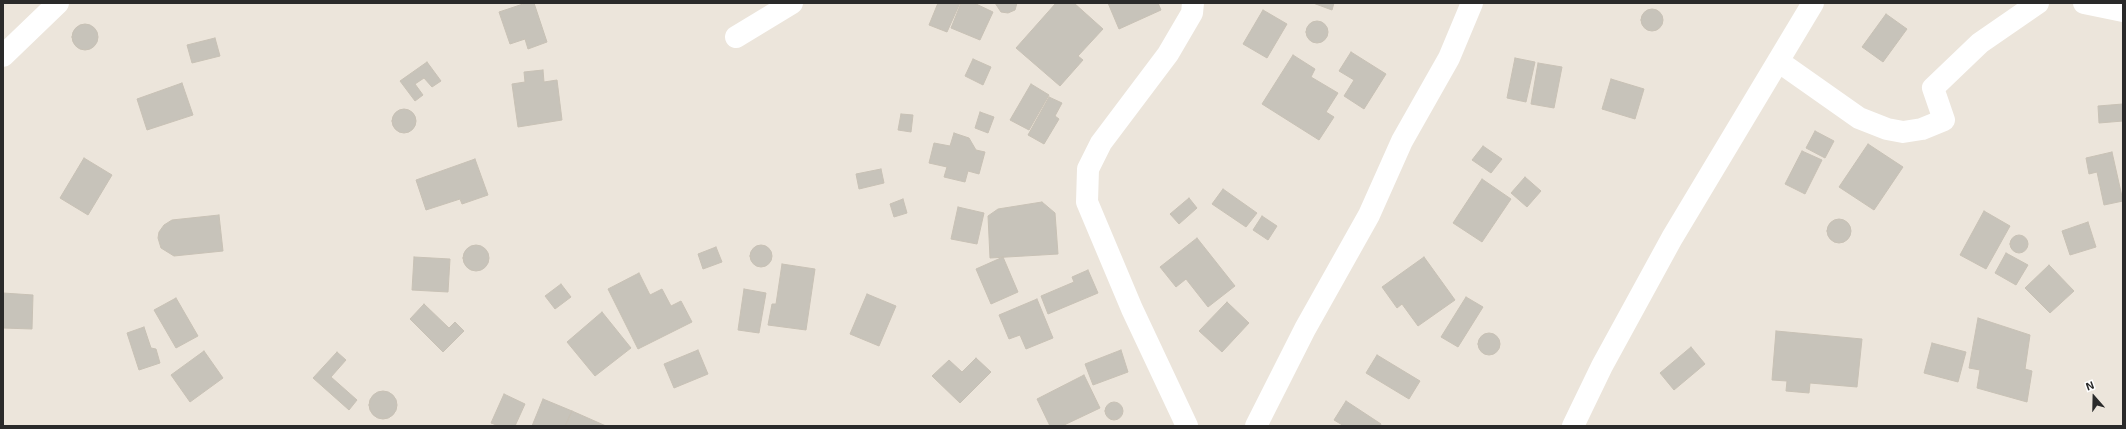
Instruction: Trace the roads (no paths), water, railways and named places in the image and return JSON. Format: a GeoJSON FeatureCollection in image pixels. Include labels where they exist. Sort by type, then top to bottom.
{"type":"FeatureCollection","features":[{"type":"Feature","properties":{"kind":"street"},"geometry":{"type":"LineString","coordinates":[[3,56],[58,3]]}},
{"type":"Feature","properties":{"kind":"street"},"geometry":{"type":"LineString","coordinates":[[736,37],[792,3]]}},
{"type":"Feature","properties":{"kind":"street"},"geometry":{"type":"LineString","coordinates":[[1187,426],[1132,309],[1088,202],[1088,169],[1101,143],[1168,54],[1192,13],[1193,3]]}},
{"type":"Feature","properties":{"kind":"street"},"geometry":{"type":"LineString","coordinates":[[1256,426],[1305,329],[1369,215],[1402,141],[1449,58],[1472,3]]}},
{"type":"Feature","properties":{"kind":"street"},"geometry":{"type":"LineString","coordinates":[[1573,426],[1602,366],[1672,238],[1813,3]]}},
{"type":"Feature","properties":{"kind":"street"},"geometry":{"type":"LineString","coordinates":[[1778,61],[1859,118],[1887,129],[1903,132],[1922,129],[1944,120],[1933,88],[1980,43],[2038,3]]}},
{"type":"Feature","properties":{"kind":"street"},"geometry":{"type":"LineString","coordinates":[[2084,3],[2123,11]]}}]}
